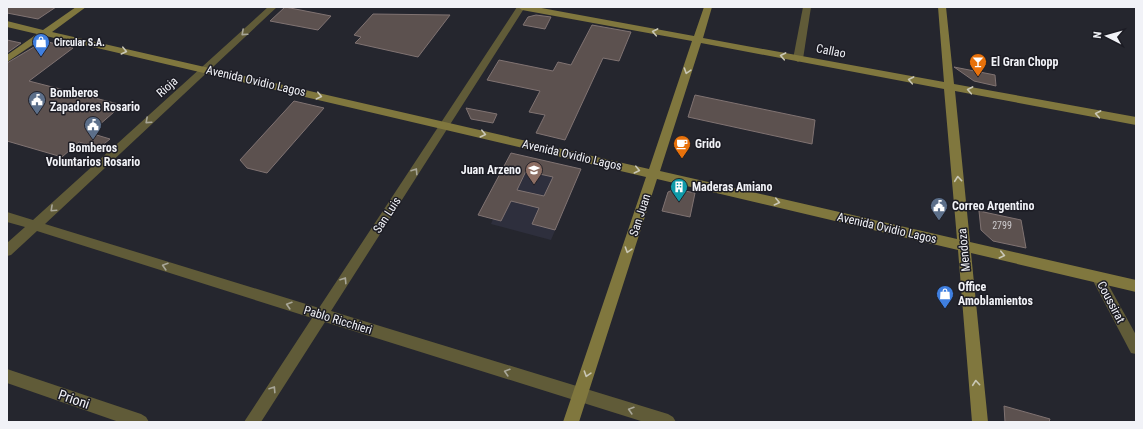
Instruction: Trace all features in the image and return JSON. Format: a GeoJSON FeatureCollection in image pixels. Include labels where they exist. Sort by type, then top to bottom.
{"type":"FeatureCollection","features":[{"type":"Feature","properties":{"kind":"main road"},"geometry":{"type":"LineString","coordinates":[[7,59],[82,7]]}},
{"type":"Feature","properties":{"kind":"main road","name":"Callao"},"geometry":{"type":"LineString","coordinates":[[522,7],[1136,121]]}},
{"type":"Feature","properties":{"kind":"main road","name":"San Juan"},"geometry":{"type":"LineString","coordinates":[[572,422],[708,7]]}},
{"type":"Feature","properties":{"kind":"main road","name":"Mendoza"},"geometry":{"type":"LineString","coordinates":[[942,7],[980,422]]}},
{"type":"Feature","properties":{"kind":"main road","name":"Avenida Ovidio Lagos"},"geometry":{"type":"LineString","coordinates":[[7,24],[1136,286]]}},
{"type":"Feature","properties":{"kind":"street","name":"Rioja"},"geometry":{"type":"LineString","coordinates":[[7,251],[273,7]]}},
{"type":"Feature","properties":{"kind":"street","name":"San Luis"},"geometry":{"type":"LineString","coordinates":[[252,422],[522,7]]}},
{"type":"Feature","properties":{"kind":"street"},"geometry":{"type":"LineString","coordinates":[[798,58],[807,7]]}},
{"type":"Feature","properties":{"kind":"street","name":"Pablo Ricchieri"},"geometry":{"type":"LineString","coordinates":[[7,217],[668,422]]}},
{"type":"Feature","properties":{"kind":"street","name":"Coussirat"},"geometry":{"type":"LineString","coordinates":[[1097,277],[1136,348]]}},
{"type":"Feature","properties":{"kind":"street","name":"Prioni"},"geometry":{"type":"LineString","coordinates":[[7,376],[141,422]]}},
{"type":"Feature","properties":{"kind":"shaded area","name":"Juan Arzeno"},"geometry":{"type":"Polygon","coordinates":[[[511,153],[581,169],[551,240],[491,224],[493,219],[478,215],[511,153]]]}},
{"type":"Feature","properties":{"kind":"building"},"geometry":{"type":"Polygon","coordinates":[[[7,7],[56,7],[38,19],[7,13],[7,7]]]}},
{"type":"Feature","properties":{"kind":"building"},"geometry":{"type":"Polygon","coordinates":[[[285,7],[331,16],[318,30],[270,21],[285,7]]]}},
{"type":"Feature","properties":{"kind":"building"},"geometry":{"type":"Polygon","coordinates":[[[373,14],[450,15],[418,57],[355,43],[361,37],[354,35],[373,14]]]}},
{"type":"Feature","properties":{"kind":"building"},"geometry":{"type":"Polygon","coordinates":[[[536,15],[551,17],[545,29],[523,25],[528,17],[536,15]]]}},
{"type":"Feature","properties":{"kind":"building"},"geometry":{"type":"Polygon","coordinates":[[[592,25],[631,32],[619,61],[603,58],[565,140],[536,133],[545,115],[529,112],[540,91],[487,80],[499,60],[553,71],[558,62],[571,65],[592,25]]]}},
{"type":"Feature","properties":{"kind":"building"},"geometry":{"type":"Polygon","coordinates":[[[7,40],[21,43],[7,53],[7,40]]]}},
{"type":"Feature","properties":{"kind":"building"},"geometry":{"type":"Polygon","coordinates":[[[44,41],[73,48],[29,81],[122,105],[90,133],[110,139],[99,148],[79,142],[62,157],[7,141],[7,63],[44,41]]]}},
{"type":"Feature","properties":{"kind":"building"},"geometry":{"type":"Polygon","coordinates":[[[954,67],[995,75],[996,86],[974,81],[954,67]]]}},
{"type":"Feature","properties":{"kind":"building"},"geometry":{"type":"Polygon","coordinates":[[[695,95],[815,120],[812,144],[688,117],[695,95]]]}},
{"type":"Feature","properties":{"kind":"building"},"geometry":{"type":"Polygon","coordinates":[[[294,101],[324,108],[267,173],[247,168],[240,160],[294,101]]]}},
{"type":"Feature","properties":{"kind":"building"},"geometry":{"type":"Polygon","coordinates":[[[466,108],[497,114],[493,123],[471,119],[466,108]]]}},
{"type":"Feature","properties":{"kind":"building","name":"Juan Arzeno"},"geometry":{"type":"Polygon","coordinates":[[[511,153],[581,169],[555,230],[532,224],[539,208],[511,201],[501,221],[478,215],[511,153]],[[526,171],[517,190],[544,196],[553,177],[526,171]]]}},
{"type":"Feature","properties":{"kind":"building","name":"Maderas Amiano"},"geometry":{"type":"Polygon","coordinates":[[[675,189],[695,193],[690,217],[662,211],[668,192],[675,189]]]}},
{"type":"Feature","properties":{"kind":"building"},"geometry":{"type":"Polygon","coordinates":[[[979,211],[1021,220],[1026,248],[993,241],[981,230],[979,211]]]}},
{"type":"Feature","properties":{"kind":"building"},"geometry":{"type":"Polygon","coordinates":[[[1004,406],[1050,419],[1049,422],[1005,422],[1004,406]]]}},
{"type":"Feature","properties":{"kind":"place","name":"Circular S.A."},"geometry":{"type":"Point","coordinates":[41,57]}},
{"type":"Feature","properties":{"kind":"place","name":"El Gran Chopp"},"geometry":{"type":"Point","coordinates":[978,77]}},
{"type":"Feature","properties":{"kind":"place","name":"Bomberos Zapadores Rosario"},"geometry":{"type":"Point","coordinates":[37,115]}},
{"type":"Feature","properties":{"kind":"place","name":"Bomberos Voluntarios Rosario"},"geometry":{"type":"Point","coordinates":[93,140]}},
{"type":"Feature","properties":{"kind":"place","name":"Grido"},"geometry":{"type":"Point","coordinates":[682,159]}},
{"type":"Feature","properties":{"kind":"place","name":"Juan Arzeno"},"geometry":{"type":"Point","coordinates":[534,185]}},
{"type":"Feature","properties":{"kind":"place","name":"Maderas Amiano"},"geometry":{"type":"Point","coordinates":[679,202]}},
{"type":"Feature","properties":{"kind":"place","name":"Correo Argentino"},"geometry":{"type":"Point","coordinates":[939,221]}},
{"type":"Feature","properties":{"kind":"place","name":"Office Amoblamientos"},"geometry":{"type":"Point","coordinates":[945,309]}}]}
